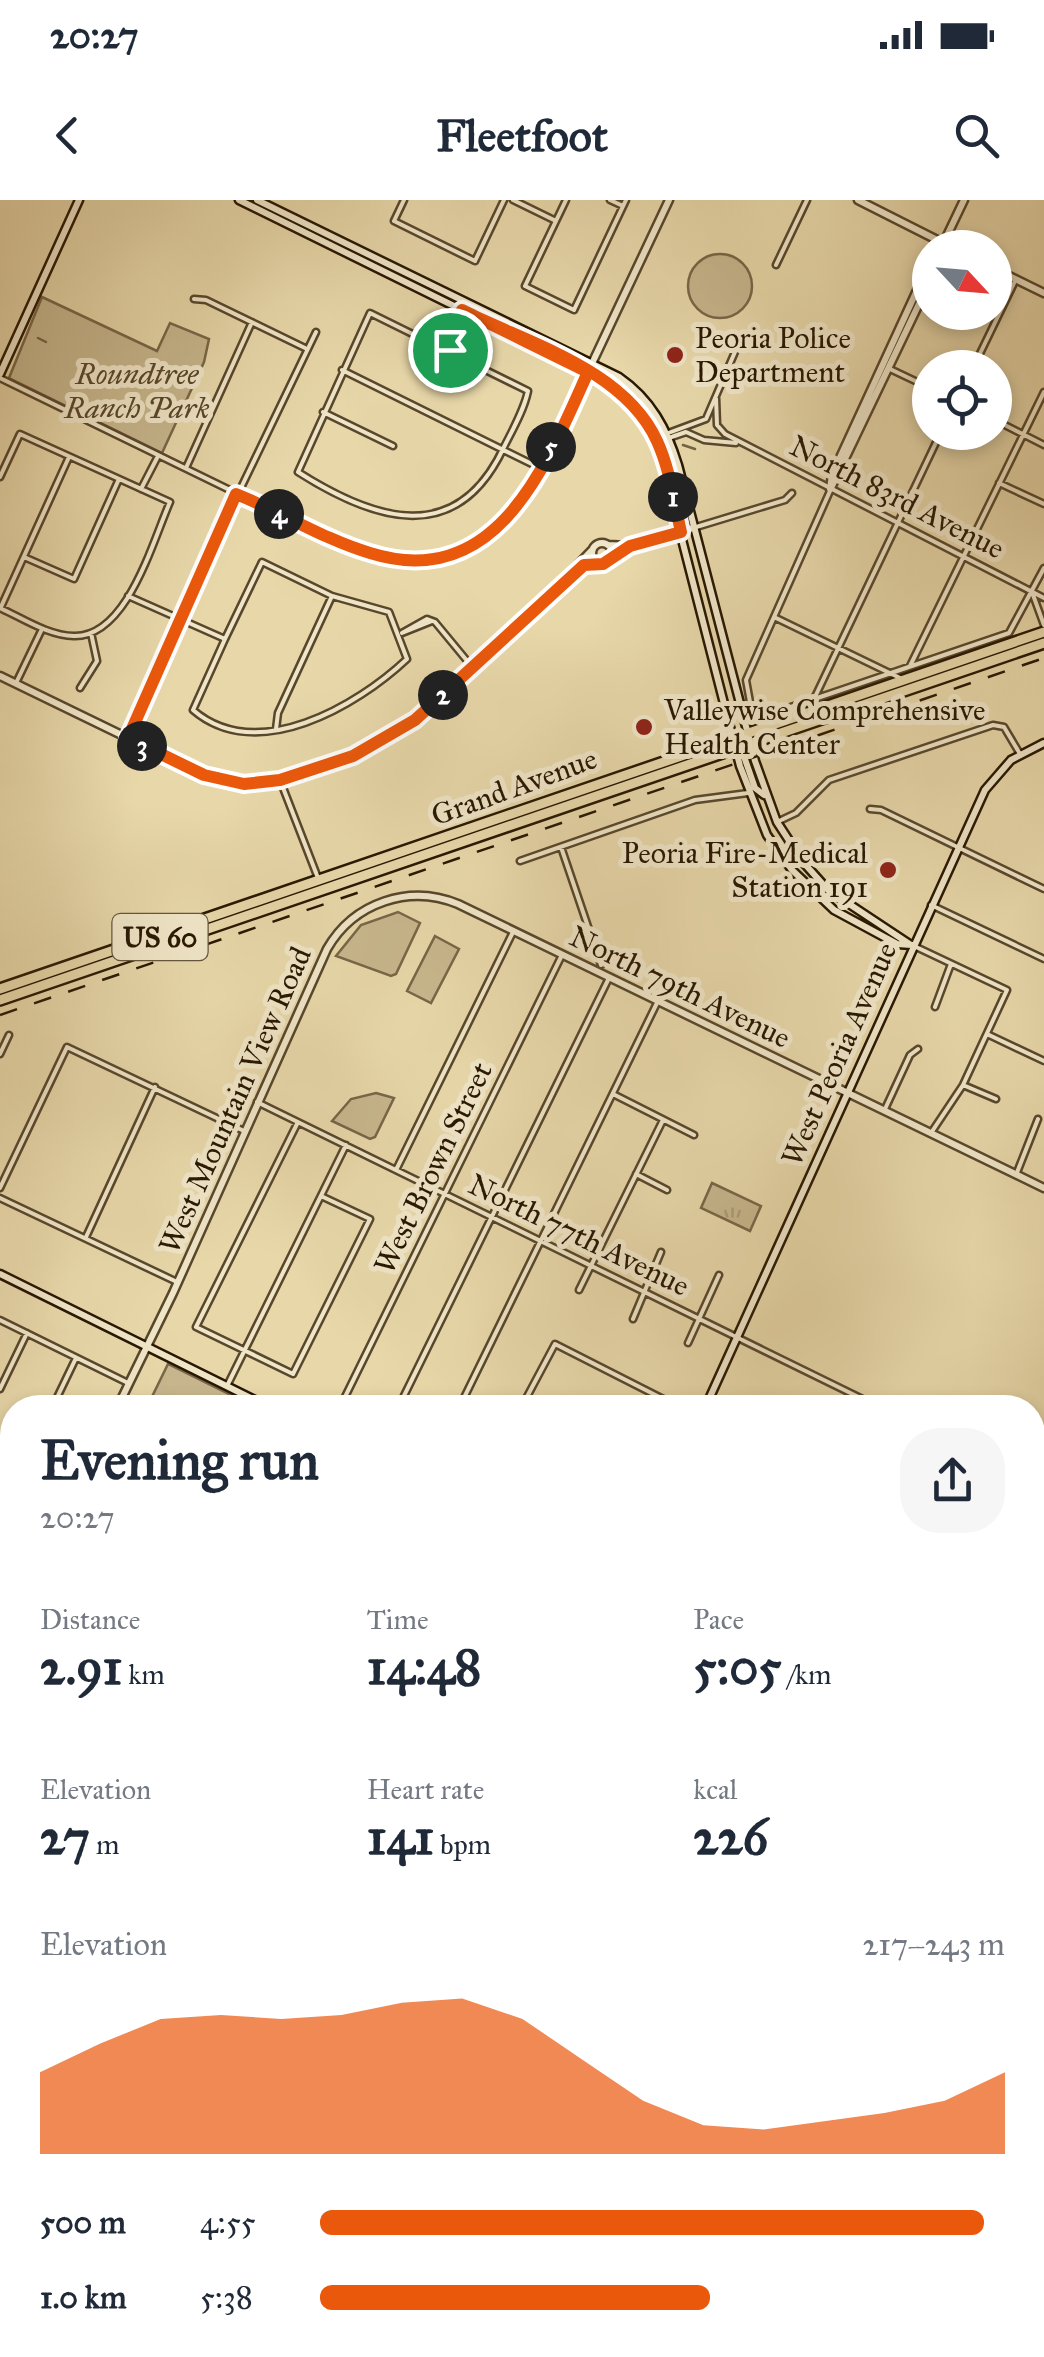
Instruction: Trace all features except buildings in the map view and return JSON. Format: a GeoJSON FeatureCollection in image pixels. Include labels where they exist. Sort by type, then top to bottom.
{"type":"FeatureCollection","features":[{"type":"Feature","properties":{"kind":"highway","name":"Grand Avenue"},"geometry":{"type":"LineString","coordinates":[[0,989],[34,983],[743,747],[1044,628]]}},
{"type":"Feature","properties":{"kind":"highway","name":"Grand Avenue"},"geometry":{"type":"LineString","coordinates":[[0,1000],[34,983],[748,732],[1044,643]]}},
{"type":"Feature","properties":{"kind":"main road"},"geometry":{"type":"LineString","coordinates":[[0,376],[79,200]]}},
{"type":"Feature","properties":{"kind":"main road"},"geometry":{"type":"LineString","coordinates":[[239,200],[634,389],[668,435],[748,732],[743,747],[748,793],[767,835],[819,898],[851,921],[897,944],[912,946]]}},
{"type":"Feature","properties":{"kind":"main road"},"geometry":{"type":"LineString","coordinates":[[257,200],[467,308]]}},
{"type":"Feature","properties":{"kind":"main road"},"geometry":{"type":"LineString","coordinates":[[589,368],[669,200]]}},
{"type":"Feature","properties":{"kind":"main road"},"geometry":{"type":"LineString","coordinates":[[858,200],[912,230]]}},
{"type":"Feature","properties":{"kind":"main road"},"geometry":{"type":"LineString","coordinates":[[949,230],[964,200]]}},
{"type":"Feature","properties":{"kind":"main road"},"geometry":{"type":"LineString","coordinates":[[1012,277],[1044,293]]}},
{"type":"Feature","properties":{"kind":"main road"},"geometry":{"type":"LineString","coordinates":[[830,489],[912,312]]}},
{"type":"Feature","properties":{"kind":"main road"},"geometry":{"type":"LineString","coordinates":[[863,416],[890,369],[906,323]]}},
{"type":"Feature","properties":{"kind":"main road"},"geometry":{"type":"LineString","coordinates":[[589,368],[632,403],[656,440],[732,738],[743,747],[777,822],[802,862],[835,896],[912,946]]}},
{"type":"Feature","properties":{"kind":"main road"},"geometry":{"type":"LineString","coordinates":[[632,403],[634,389]]}},
{"type":"Feature","properties":{"kind":"main road"},"geometry":{"type":"LineString","coordinates":[[572,574],[630,546],[693,528]]}},
{"type":"Feature","properties":{"kind":"main road"},"geometry":{"type":"LineString","coordinates":[[0,676],[198,772],[238,784],[280,780],[382,742],[473,668],[599,544],[630,546]]}},
{"type":"Feature","properties":{"kind":"main road"},"geometry":{"type":"LineString","coordinates":[[608,545],[612,557]]}},
{"type":"Feature","properties":{"kind":"main road"},"geometry":{"type":"LineString","coordinates":[[592,550],[598,563]]}},
{"type":"Feature","properties":{"kind":"main road","name":"West Peoria Avenue"},"geometry":{"type":"LineString","coordinates":[[710,1395],[988,786],[1020,754],[1044,743]]}},
{"type":"Feature","properties":{"kind":"main road"},"geometry":{"type":"LineString","coordinates":[[792,870],[802,862]]}},
{"type":"Feature","properties":{"kind":"main road","name":"West Mountain View Road"},"geometry":{"type":"LineString","coordinates":[[123,1395],[178,1282],[327,949],[344,926],[369,908],[415,894],[432,894],[458,904]]}},
{"type":"Feature","properties":{"kind":"main road","name":"North 79th Avenue"},"geometry":{"type":"LineString","coordinates":[[458,904],[1044,1188]]}},
{"type":"Feature","properties":{"kind":"main road"},"geometry":{"type":"LineString","coordinates":[[0,1274],[246,1395]]}},
{"type":"Feature","properties":{"kind":"street"},"geometry":{"type":"LineString","coordinates":[[404,200],[394,222],[475,260],[504,200]]}},
{"type":"Feature","properties":{"kind":"street"},"geometry":{"type":"LineString","coordinates":[[513,200],[556,221]]}},
{"type":"Feature","properties":{"kind":"street"},"geometry":{"type":"LineString","coordinates":[[566,200],[525,286],[574,310],[625,203],[610,200]]}},
{"type":"Feature","properties":{"kind":"street"},"geometry":{"type":"LineString","coordinates":[[776,265],[806,200]]}},
{"type":"Feature","properties":{"kind":"street"},"geometry":{"type":"LineString","coordinates":[[981,350],[1016,279]]}},
{"type":"Feature","properties":{"kind":"street"},"geometry":{"type":"LineString","coordinates":[[194,298],[206,300],[306,348]]}},
{"type":"Feature","properties":{"kind":"street"},"geometry":{"type":"LineString","coordinates":[[447,349],[467,308]]}},
{"type":"Feature","properties":{"kind":"street"},"geometry":{"type":"LineString","coordinates":[[372,313],[447,349],[528,391],[488,479],[458,505],[428,515],[385,514],[298,472],[342,370],[372,313]]}},
{"type":"Feature","properties":{"kind":"street"},"geometry":{"type":"LineString","coordinates":[[186,470],[252,322]]}},
{"type":"Feature","properties":{"kind":"street"},"geometry":{"type":"LineString","coordinates":[[128,738],[237,494],[316,332]]}},
{"type":"Feature","properties":{"kind":"street"},"geometry":{"type":"LineString","coordinates":[[706,419],[741,338]]}},
{"type":"Feature","properties":{"kind":"street"},"geometry":{"type":"LineString","coordinates":[[0,376],[186,470],[382,556],[429,558],[472,545],[516,510],[541,468],[589,368]]}},
{"type":"Feature","properties":{"kind":"street"},"geometry":{"type":"LineString","coordinates":[[890,369],[912,379]]}},
{"type":"Feature","properties":{"kind":"street"},"geometry":{"type":"LineString","coordinates":[[342,370],[541,468]]}},
{"type":"Feature","properties":{"kind":"street"},"geometry":{"type":"LineString","coordinates":[[774,616],[890,673],[904,685],[908,668],[1044,392]]}},
{"type":"Feature","properties":{"kind":"street"},"geometry":{"type":"LineString","coordinates":[[713,439],[718,427],[716,398]]}},
{"type":"Feature","properties":{"kind":"street"},"geometry":{"type":"LineString","coordinates":[[323,412],[393,446]]}},
{"type":"Feature","properties":{"kind":"street","name":"North 83rd Avenue"},"geometry":{"type":"LineString","coordinates":[[656,440],[706,419],[740,443],[1044,598]]}},
{"type":"Feature","properties":{"kind":"street"},"geometry":{"type":"LineString","coordinates":[[698,425],[699,436]]}},
{"type":"Feature","properties":{"kind":"street"},"geometry":{"type":"LineString","coordinates":[[1012,429],[1044,445]]}},
{"type":"Feature","properties":{"kind":"street","name":"North 83rd Avenue"},"geometry":{"type":"LineString","coordinates":[[668,435],[686,432],[740,443]]}},
{"type":"Feature","properties":{"kind":"street"},"geometry":{"type":"LineString","coordinates":[[0,477],[20,434],[70,456],[170,502],[116,617],[91,633],[70,636],[0,608],[70,456]]}},
{"type":"Feature","properties":{"kind":"street"},"geometry":{"type":"LineString","coordinates":[[814,699],[932,450]]}},
{"type":"Feature","properties":{"kind":"street"},"geometry":{"type":"LineString","coordinates":[[141,489],[157,456]]}},
{"type":"Feature","properties":{"kind":"street"},"geometry":{"type":"LineString","coordinates":[[24,557],[74,579],[119,479]]}},
{"type":"Feature","properties":{"kind":"street"},"geometry":{"type":"LineString","coordinates":[[999,483],[1044,504]]}},
{"type":"Feature","properties":{"kind":"street"},"geometry":{"type":"LineString","coordinates":[[830,489],[746,680],[752,705],[765,714],[1012,631],[1044,568]]}},
{"type":"Feature","properties":{"kind":"street"},"geometry":{"type":"LineString","coordinates":[[693,528],[786,500],[792,494]]}},
{"type":"Feature","properties":{"kind":"street"},"geometry":{"type":"LineString","coordinates":[[262,562],[332,596],[389,612],[400,634],[407,659],[372,690],[345,707],[276,729],[240,732],[193,710],[262,562]]}},
{"type":"Feature","properties":{"kind":"street"},"geometry":{"type":"LineString","coordinates":[[1032,592],[1044,628]]}},
{"type":"Feature","properties":{"kind":"street"},"geometry":{"type":"LineString","coordinates":[[128,596],[225,639]]}},
{"type":"Feature","properties":{"kind":"street"},"geometry":{"type":"LineString","coordinates":[[276,729],[278,713],[332,596]]}},
{"type":"Feature","properties":{"kind":"street"},"geometry":{"type":"LineString","coordinates":[[400,634],[416,623],[432,621],[473,668]]}},
{"type":"Feature","properties":{"kind":"street"},"geometry":{"type":"LineString","coordinates":[[16,683],[43,628]]}},
{"type":"Feature","properties":{"kind":"street"},"geometry":{"type":"LineString","coordinates":[[80,688],[96,660],[91,633]]}},
{"type":"Feature","properties":{"kind":"street"},"geometry":{"type":"LineString","coordinates":[[777,822],[796,813],[828,780],[993,725],[1004,728],[1020,754]]}},
{"type":"Feature","properties":{"kind":"street"},"geometry":{"type":"LineString","coordinates":[[280,780],[320,882]]}},
{"type":"Feature","properties":{"kind":"street"},"geometry":{"type":"LineString","coordinates":[[520,861],[696,800],[748,793]]}},
{"type":"Feature","properties":{"kind":"street"},"geometry":{"type":"LineString","coordinates":[[870,809],[1044,889]]}},
{"type":"Feature","properties":{"kind":"street"},"geometry":{"type":"LineString","coordinates":[[561,847],[600,965]]}},
{"type":"Feature","properties":{"kind":"street"},"geometry":{"type":"LineString","coordinates":[[932,905],[1044,960]]}},
{"type":"Feature","properties":{"kind":"street"},"geometry":{"type":"LineString","coordinates":[[396,1170],[514,931]]}},
{"type":"Feature","properties":{"kind":"street"},"geometry":{"type":"LineString","coordinates":[[912,946],[1006,990],[964,1085],[931,1134]]}},
{"type":"Feature","properties":{"kind":"street","name":"West Brown Street"},"geometry":{"type":"LineString","coordinates":[[346,1395],[562,955]]}},
{"type":"Feature","properties":{"kind":"street"},"geometry":{"type":"LineString","coordinates":[[936,1007],[952,964]]}},
{"type":"Feature","properties":{"kind":"street"},"geometry":{"type":"LineString","coordinates":[[404,1395],[610,978]]}},
{"type":"Feature","properties":{"kind":"street"},"geometry":{"type":"LineString","coordinates":[[465,1395],[658,1002]]}},
{"type":"Feature","properties":{"kind":"street"},"geometry":{"type":"LineString","coordinates":[[987,1034],[1044,1061]]}},
{"type":"Feature","properties":{"kind":"street"},"geometry":{"type":"LineString","coordinates":[[0,1054],[9,1035]]}},
{"type":"Feature","properties":{"kind":"street"},"geometry":{"type":"LineString","coordinates":[[0,1188],[67,1046],[244,1131]]}},
{"type":"Feature","properties":{"kind":"street"},"geometry":{"type":"LineString","coordinates":[[884,1110],[910,1055],[918,1048]]}},
{"type":"Feature","properties":{"kind":"street"},"geometry":{"type":"LineString","coordinates":[[964,1085],[996,1099]]}},
{"type":"Feature","properties":{"kind":"street"},"geometry":{"type":"LineString","coordinates":[[86,1238],[155,1087]]}},
{"type":"Feature","properties":{"kind":"street"},"geometry":{"type":"LineString","coordinates":[[613,1094],[694,1135]]}},
{"type":"Feature","properties":{"kind":"street","name":"North 77th Avenue"},"geometry":{"type":"LineString","coordinates":[[257,1102],[854,1395]]}},
{"type":"Feature","properties":{"kind":"street"},"geometry":{"type":"LineString","coordinates":[[1016,1174],[1038,1119]]}},
{"type":"Feature","properties":{"kind":"street"},"geometry":{"type":"LineString","coordinates":[[579,1290],[663,1120]]}},
{"type":"Feature","properties":{"kind":"street"},"geometry":{"type":"LineString","coordinates":[[298,1122],[196,1327],[294,1374],[370,1219],[322,1196]]}},
{"type":"Feature","properties":{"kind":"street"},"geometry":{"type":"LineString","coordinates":[[228,1386],[346,1146]]}},
{"type":"Feature","properties":{"kind":"street"},"geometry":{"type":"LineString","coordinates":[[636,1174],[667,1190]]}},
{"type":"Feature","properties":{"kind":"street"},"geometry":{"type":"LineString","coordinates":[[0,1198],[178,1282]]}},
{"type":"Feature","properties":{"kind":"street"},"geometry":{"type":"LineString","coordinates":[[633,1319],[660,1252]]}},
{"type":"Feature","properties":{"kind":"street"},"geometry":{"type":"LineString","coordinates":[[688,1343],[719,1274]]}},
{"type":"Feature","properties":{"kind":"street"},"geometry":{"type":"LineString","coordinates":[[0,1320],[128,1383]]}},
{"type":"Feature","properties":{"kind":"street"},"geometry":{"type":"LineString","coordinates":[[0,1389],[27,1334]]}},
{"type":"Feature","properties":{"kind":"street"},"geometry":{"type":"LineString","coordinates":[[528,1395],[554,1344],[655,1395]]}},
{"type":"Feature","properties":{"kind":"street"},"geometry":{"type":"LineString","coordinates":[[58,1395],[76,1358]]}},
{"type":"Feature","properties":{"kind":"green space"},"geometry":{"type":"Polygon","coordinates":[[[720,254],[743,263],[752,286],[743,309],[720,318],[697,309],[688,286],[697,263],[720,254]]]}},
{"type":"Feature","properties":{"kind":"green space","name":"Roundtree Ranch Park"},"geometry":{"type":"Polygon","coordinates":[[[42,297],[157,351],[170,323],[209,339],[204,362],[162,453],[9,378],[42,297]]]}},
{"type":"Feature","properties":{"kind":"green space"},"geometry":{"type":"Polygon","coordinates":[[[398,912],[420,923],[396,974],[391,976],[336,956],[361,925],[398,912]]]}},
{"type":"Feature","properties":{"kind":"green space"},"geometry":{"type":"Polygon","coordinates":[[[435,936],[459,949],[431,1003],[407,991],[435,936]]]}},
{"type":"Feature","properties":{"kind":"green space"},"geometry":{"type":"Polygon","coordinates":[[[376,1093],[394,1098],[375,1137],[370,1139],[332,1121],[351,1099],[376,1093]]]}},
{"type":"Feature","properties":{"kind":"green space"},"geometry":{"type":"Polygon","coordinates":[[[712,1183],[761,1206],[750,1231],[701,1208],[712,1183]]]}},
{"type":"Feature","properties":{"kind":"green space"},"geometry":{"type":"Polygon","coordinates":[[[168,1364],[231,1395],[153,1395],[168,1364]]]}},
{"type":"Feature","properties":{"kind":"waterway"},"geometry":{"type":"LineString","coordinates":[[38,338],[46,342]]}},
{"type":"Feature","properties":{"kind":"waterway"},"geometry":{"type":"LineString","coordinates":[[683,445],[695,449]]}},
{"type":"Feature","properties":{"kind":"railway"},"geometry":{"type":"LineString","coordinates":[[0,1015],[1044,658]]}},
{"type":"Feature","properties":{"kind":"place","name":"Peoria Police Department"},"geometry":{"type":"Point","coordinates":[675,355]}},
{"type":"Feature","properties":{"kind":"place","name":"Valleywise Comprehensive Health Center"},"geometry":{"type":"Point","coordinates":[644,727]}},
{"type":"Feature","properties":{"kind":"place","name":"Peoria Fire-Medical Station 191"},"geometry":{"type":"Point","coordinates":[888,870]}},
{"type":"Feature","properties":{"kind":"route"},"geometry":{"type":"LineString","coordinates":[[450,350],[444,347],[462,310],[588,372],[532,486],[516,510],[480,541],[443,556],[417,560],[359,550],[236,494],[128,738],[204,775],[244,784],[280,780],[353,756],[415,720],[584,565],[607,563],[630,546],[681,532],[657,442],[637,409],[613,387],[588,372],[468,313],[450,350]]}}]}
